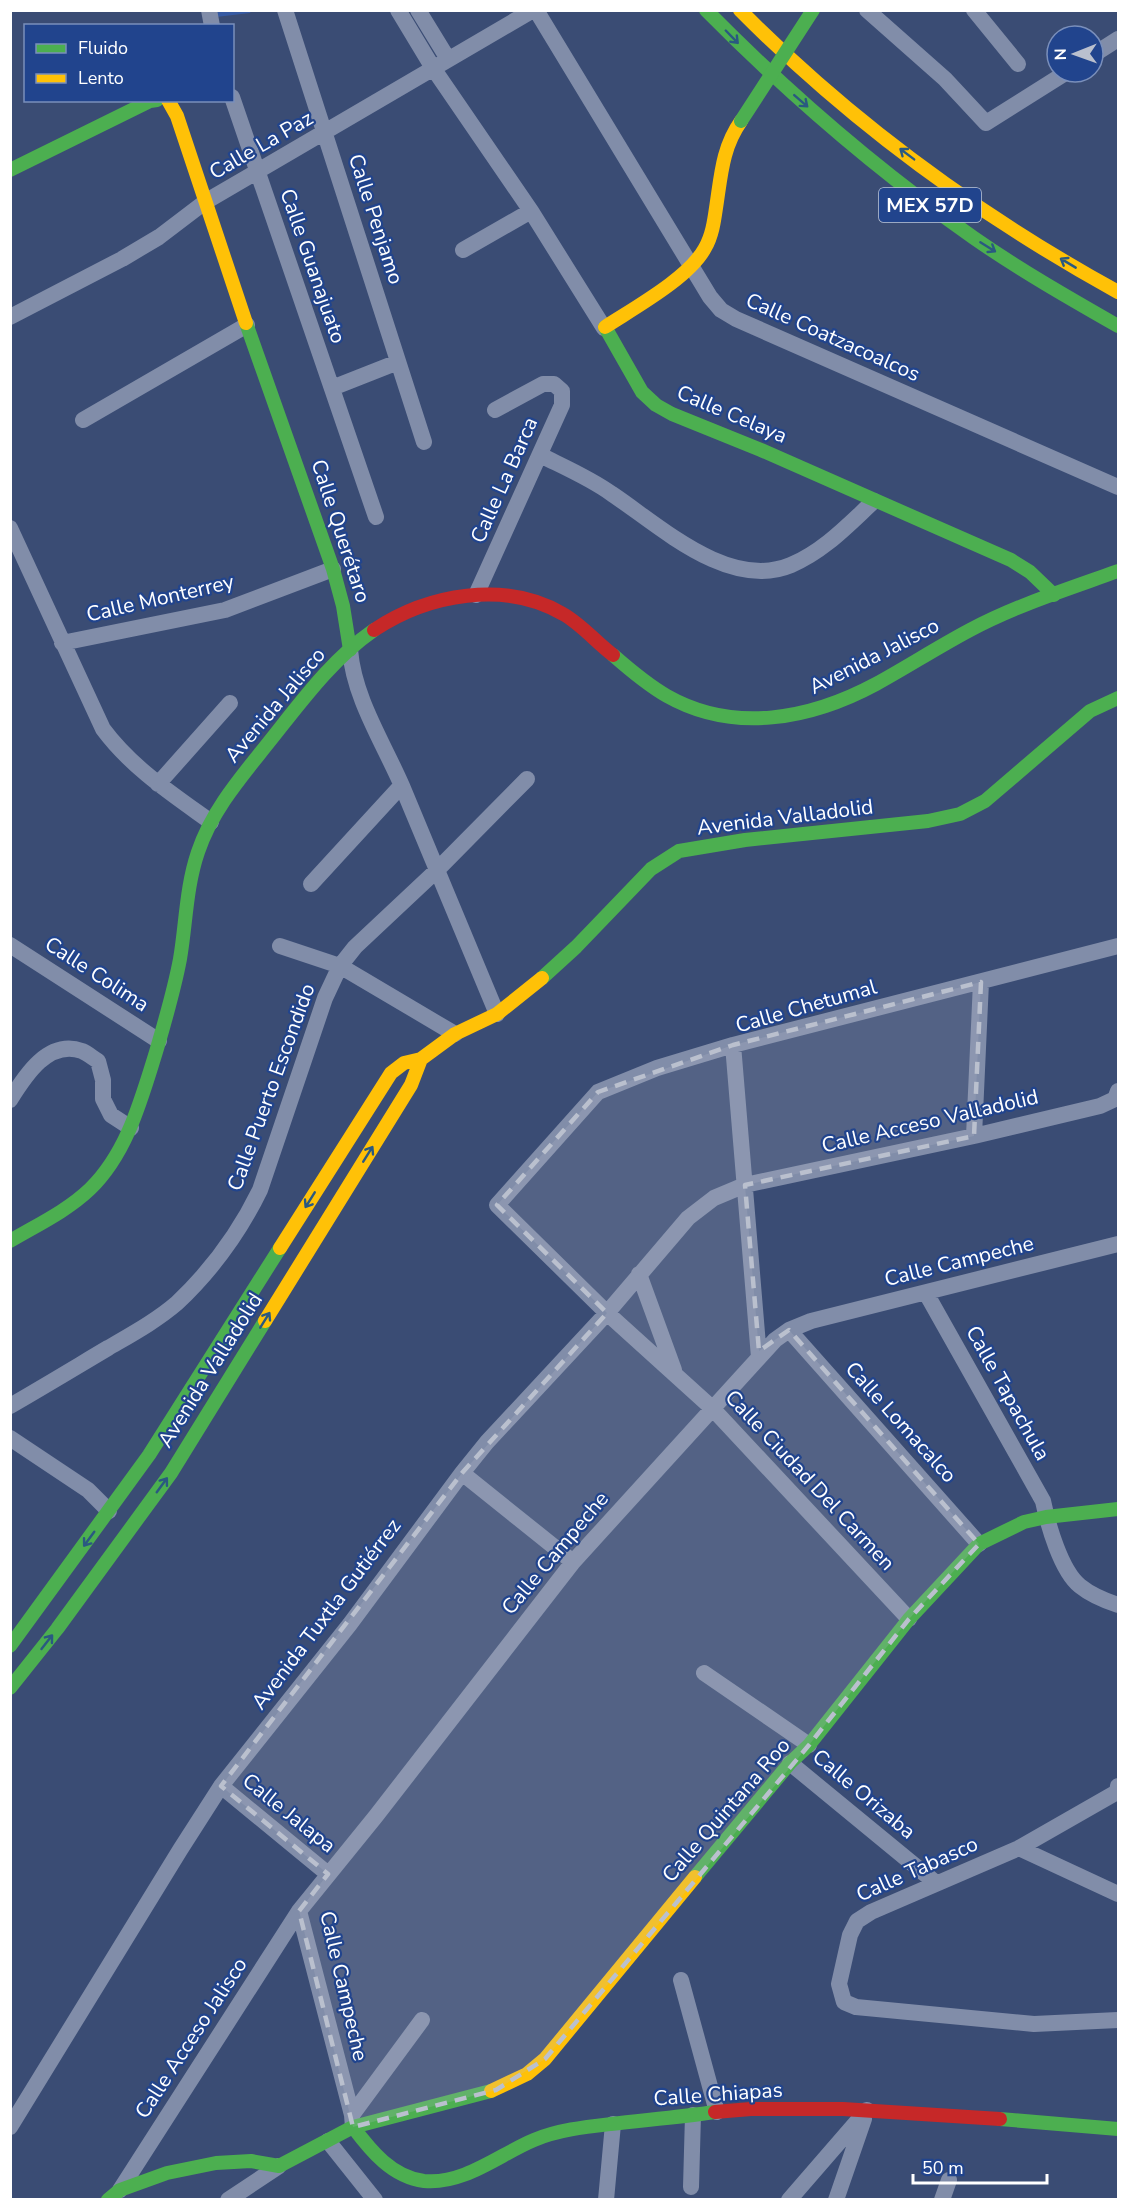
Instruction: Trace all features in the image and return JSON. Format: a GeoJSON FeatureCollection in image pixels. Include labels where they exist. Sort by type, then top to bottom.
{"type":"FeatureCollection","features":[{"type":"Feature","properties":{"kind":"main road","name":"MEX 57D"},"geometry":{"type":"LineString","coordinates":[[706,10],[757,63],[855,148],[975,238],[1119,326]]}},
{"type":"Feature","properties":{"kind":"main road","name":"MEX 57D"},"geometry":{"type":"LineString","coordinates":[[740,10],[770,42],[867,124],[949,187],[1024,238],[1119,292]]}},
{"type":"Feature","properties":{"kind":"main road"},"geometry":{"type":"LineString","coordinates":[[604,328],[693,266],[705,249],[730,138],[813,10]]}},
{"type":"Feature","properties":{"kind":"main road"},"geometry":{"type":"LineString","coordinates":[[10,170],[148,102]]}},
{"type":"Feature","properties":{"kind":"main road","name":"Calle Querétaro"},"geometry":{"type":"LineString","coordinates":[[169,102],[177,116],[247,325],[333,569],[343,606],[350,650]]}},
{"type":"Feature","properties":{"kind":"main road","name":"Calle Celaya"},"geometry":{"type":"LineString","coordinates":[[604,328],[642,392],[656,405],[672,414],[761,450],[1011,560],[1030,572],[1054,595]]}},
{"type":"Feature","properties":{"kind":"main road","name":"Avenida Jalisco"},"geometry":{"type":"LineString","coordinates":[[10,1241],[66,1208],[92,1188],[109,1166],[131,1128],[159,1041],[176,981],[189,886],[198,851],[211,822],[231,790],[312,687],[350,650],[381,625],[407,611],[441,599],[476,595],[520,598],[543,604],[566,615],[652,688],[682,705],[716,715],[756,719],[794,716],[825,708],[854,695],[984,622],[1119,571]]}},
{"type":"Feature","properties":{"kind":"main road","name":"Avenida Valladolid"},"geometry":{"type":"LineString","coordinates":[[10,1646],[149,1455],[391,1073],[405,1063],[421,1059],[454,1034],[497,1014],[537,983],[576,947],[651,868],[679,852],[745,840],[928,821],[960,814],[985,801],[1090,711],[1119,698]]}},
{"type":"Feature","properties":{"kind":"main road","name":"Avenida Valladolid"},"geometry":{"type":"LineString","coordinates":[[10,1688],[57,1629],[171,1473],[411,1085],[421,1059]]}},
{"type":"Feature","properties":{"kind":"main road","name":"Calle Quintana Roo"},"geometry":{"type":"LineString","coordinates":[[279,2166],[328,2141],[352,2121],[496,2090],[527,2074],[545,2059],[790,1763],[809,1745],[909,1619],[980,1544],[1024,1522],[1046,1517],[1119,1509]]}},
{"type":"Feature","properties":{"kind":"main road","name":"Calle Chiapas"},"geometry":{"type":"LineString","coordinates":[[352,2121],[372,2152],[387,2165],[406,2177],[425,2181],[447,2179],[471,2171],[554,2133],[750,2109],[867,2110],[1119,2128]]}},
{"type":"Feature","properties":{"kind":"main road"},"geometry":{"type":"LineString","coordinates":[[114,2195],[167,2173],[216,2163],[251,2161],[279,2166]]}},
{"type":"Feature","properties":{"kind":"street","name":"Calle Penjamo"},"geometry":{"type":"LineString","coordinates":[[285,10],[424,442]]}},
{"type":"Feature","properties":{"kind":"street","name":"Calle Celaya"},"geometry":{"type":"LineString","coordinates":[[398,10],[433,68],[531,211],[604,328]]}},
{"type":"Feature","properties":{"kind":"street"},"geometry":{"type":"LineString","coordinates":[[418,10],[448,59]]}},
{"type":"Feature","properties":{"kind":"street","name":"Calle La Paz"},"geometry":{"type":"LineString","coordinates":[[10,317],[122,259],[159,237],[205,202],[534,10]]}},
{"type":"Feature","properties":{"kind":"street","name":"Calle Coatzacoalcos"},"geometry":{"type":"LineString","coordinates":[[534,10],[710,297],[721,310],[736,319],[1119,487]]}},
{"type":"Feature","properties":{"kind":"street"},"geometry":{"type":"LineString","coordinates":[[867,10],[945,79],[986,123],[1048,84]]}},
{"type":"Feature","properties":{"kind":"street"},"geometry":{"type":"LineString","coordinates":[[974,10],[1017,64]]}},
{"type":"Feature","properties":{"kind":"street"},"geometry":{"type":"LineString","coordinates":[[1105,48],[1119,39]]}},
{"type":"Feature","properties":{"kind":"street","name":"Calle Guanajuato"},"geometry":{"type":"LineString","coordinates":[[234,102],[376,517]]}},
{"type":"Feature","properties":{"kind":"street"},"geometry":{"type":"LineString","coordinates":[[463,250],[531,211]]}},
{"type":"Feature","properties":{"kind":"street"},"geometry":{"type":"LineString","coordinates":[[83,420],[247,325]]}},
{"type":"Feature","properties":{"kind":"street"},"geometry":{"type":"LineString","coordinates":[[332,388],[398,362]]}},
{"type":"Feature","properties":{"kind":"street","name":"Calle La Barca"},"geometry":{"type":"LineString","coordinates":[[476,595],[562,405],[562,391],[554,384],[543,384],[495,410]]}},
{"type":"Feature","properties":{"kind":"street"},"geometry":{"type":"LineString","coordinates":[[540,455],[610,492],[693,549],[723,563],[757,572],[789,566],[820,550],[874,501]]}},
{"type":"Feature","properties":{"kind":"street"},"geometry":{"type":"LineString","coordinates":[[10,528],[103,729],[118,749],[158,784],[211,822]]}},
{"type":"Feature","properties":{"kind":"street","name":"Calle Monterrey"},"geometry":{"type":"LineString","coordinates":[[62,643],[225,610],[333,569]]}},
{"type":"Feature","properties":{"kind":"street","name":"Calle Querétaro"},"geometry":{"type":"LineString","coordinates":[[350,650],[351,669],[357,687],[497,1014]]}},
{"type":"Feature","properties":{"kind":"street"},"geometry":{"type":"LineString","coordinates":[[158,784],[230,703]]}},
{"type":"Feature","properties":{"kind":"street","name":"Calle Puerto Escondido"},"geometry":{"type":"LineString","coordinates":[[10,1406],[176,1304],[233,1238],[260,1190],[325,998],[340,966],[355,947],[436,872],[527,779]]}},
{"type":"Feature","properties":{"kind":"street"},"geometry":{"type":"LineString","coordinates":[[310,884],[401,786]]}},
{"type":"Feature","properties":{"kind":"street","name":"Calle Colima"},"geometry":{"type":"LineString","coordinates":[[10,945],[159,1041]]}},
{"type":"Feature","properties":{"kind":"street"},"geometry":{"type":"LineString","coordinates":[[280,946],[340,966],[454,1034]]}},
{"type":"Feature","properties":{"kind":"street","name":"Calle Chetumal"},"geometry":{"type":"LineString","coordinates":[[759,1357],[733,1045],[1119,946]]}},
{"type":"Feature","properties":{"kind":"street"},"geometry":{"type":"LineString","coordinates":[[974,1136],[981,982]]}},
{"type":"Feature","properties":{"kind":"street","name":"Calle Ciudad Del Carmen"},"geometry":{"type":"LineString","coordinates":[[733,1045],[657,1068],[598,1092],[497,1205],[607,1313],[712,1408],[909,1619]]}},
{"type":"Feature","properties":{"kind":"street"},"geometry":{"type":"LineString","coordinates":[[10,1100],[38,1062],[58,1050],[81,1051],[98,1061],[104,1080],[104,1100],[111,1115],[131,1128]]}},
{"type":"Feature","properties":{"kind":"street","name":"Calle Acceso Valladolid"},"geometry":{"type":"LineString","coordinates":[[745,1185],[974,1136],[1100,1106],[1115,1099],[1119,1091]]}},
{"type":"Feature","properties":{"kind":"street","name":"Avenida Tuxtla Gutiérrez"},"geometry":{"type":"LineString","coordinates":[[10,2127],[221,1786],[350,1624],[486,1442],[607,1313],[688,1218],[714,1198],[745,1185]]}},
{"type":"Feature","properties":{"kind":"street","name":"Calle Campeche"},"geometry":{"type":"LineString","coordinates":[[352,2121],[299,1911],[376,1816],[573,1562],[759,1357],[775,1340],[789,1330],[812,1321],[1119,1244]]}},
{"type":"Feature","properties":{"kind":"street"},"geometry":{"type":"LineString","coordinates":[[639,1274],[676,1374]]}},
{"type":"Feature","properties":{"kind":"street","name":"Calle Tapachula"},"geometry":{"type":"LineString","coordinates":[[926,1293],[1043,1501],[1046,1517],[1063,1562],[1079,1586],[1103,1600],[1119,1605]]}},
{"type":"Feature","properties":{"kind":"street","name":"Calle Lomacalco"},"geometry":{"type":"LineString","coordinates":[[789,1330],[980,1544]]}},
{"type":"Feature","properties":{"kind":"street"},"geometry":{"type":"LineString","coordinates":[[10,1438],[88,1490],[109,1511]]}},
{"type":"Feature","properties":{"kind":"street"},"geometry":{"type":"LineString","coordinates":[[462,1473],[573,1562]]}},
{"type":"Feature","properties":{"kind":"street"},"geometry":{"type":"LineString","coordinates":[[704,1673],[809,1745]]}},
{"type":"Feature","properties":{"kind":"street","name":"Calle Orizaba"},"geometry":{"type":"LineString","coordinates":[[790,1763],[936,1883]]}},
{"type":"Feature","properties":{"kind":"street","name":"Calle Jalapa"},"geometry":{"type":"LineString","coordinates":[[221,1786],[328,1874]]}},
{"type":"Feature","properties":{"kind":"street","name":"Calle Tabasco"},"geometry":{"type":"LineString","coordinates":[[1118,1790],[1019,1848],[936,1883],[857,1921],[850,1935],[839,1984],[844,2002],[856,2007],[1034,2024],[1119,2020]]}},
{"type":"Feature","properties":{"kind":"street"},"geometry":{"type":"LineString","coordinates":[[1019,1848],[1119,1894]]}},
{"type":"Feature","properties":{"kind":"street","name":"Calle Acceso Jalisco"},"geometry":{"type":"LineString","coordinates":[[114,2195],[299,1911]]}},
{"type":"Feature","properties":{"kind":"street"},"geometry":{"type":"LineString","coordinates":[[681,1980],[717,2112]]}},
{"type":"Feature","properties":{"kind":"street"},"geometry":{"type":"LineString","coordinates":[[352,2121],[422,2020]]}},
{"type":"Feature","properties":{"kind":"street"},"geometry":{"type":"LineString","coordinates":[[789,2199],[867,2110]]}},
{"type":"Feature","properties":{"kind":"street"},"geometry":{"type":"LineString","coordinates":[[836,2199],[867,2110]]}},
{"type":"Feature","properties":{"kind":"street"},"geometry":{"type":"LineString","coordinates":[[691,2187],[693,2115]]}},
{"type":"Feature","properties":{"kind":"street"},"geometry":{"type":"LineString","coordinates":[[606,2199],[613,2124]]}},
{"type":"Feature","properties":{"kind":"street"},"geometry":{"type":"LineString","coordinates":[[328,2141],[375,2199]]}},
{"type":"Feature","properties":{"kind":"street"},"geometry":{"type":"LineString","coordinates":[[228,2199],[279,2166]]}},
{"type":"Feature","properties":{"kind":"street"},"geometry":{"type":"LineString","coordinates":[[942,2199],[949,2180]]}},
{"type":"Feature","properties":{"kind":"highlighted area"},"geometry":{"type":"Polygon","coordinates":[[[981,982],[974,1136],[745,1185],[759,1351],[789,1330],[979,1544],[909,1619],[809,1745],[545,2059],[496,2090],[353,2127],[299,1911],[328,1874],[221,1786],[462,1473],[607,1313],[497,1205],[598,1092],[733,1045],[981,982]]]}},
{"type":"Feature","properties":{"kind":"shaded area"},"geometry":{"type":"Polygon","coordinates":[[[214,11],[251,11],[250,13],[216,17],[214,11]]]}},
{"type":"Feature","properties":{"kind":"traffic: fast"},"geometry":{"type":"LineString","coordinates":[[706,10],[769,72],[903,186],[991,250],[1118,326]]}},
{"type":"Feature","properties":{"kind":"traffic: fast"},"geometry":{"type":"LineString","coordinates":[[741,121],[813,10]]}},
{"type":"Feature","properties":{"kind":"traffic: fast"},"geometry":{"type":"LineString","coordinates":[[10,170],[148,102]]}},
{"type":"Feature","properties":{"kind":"traffic: fast"},"geometry":{"type":"LineString","coordinates":[[246,323],[333,569],[343,606],[350,650]]}},
{"type":"Feature","properties":{"kind":"traffic: fast"},"geometry":{"type":"LineString","coordinates":[[605,327],[642,392],[656,405],[672,414],[761,450],[1011,560],[1030,572],[1054,595]]}},
{"type":"Feature","properties":{"kind":"traffic: fast"},"geometry":{"type":"LineString","coordinates":[[613,655],[653,687],[693,708],[719,715],[745,718],[799,713],[825,706],[876,684],[970,630],[1006,613],[1118,571]]}},
{"type":"Feature","properties":{"kind":"traffic: fast"},"geometry":{"type":"LineString","coordinates":[[10,1241],[81,1197],[103,1175],[114,1159],[138,1107],[163,1029],[180,959],[194,865],[211,822],[238,781],[305,697],[344,654],[374,630]]}},
{"type":"Feature","properties":{"kind":"traffic: fast"},"geometry":{"type":"LineString","coordinates":[[542,978],[576,947],[651,869],[679,851],[745,840],[928,821],[960,814],[985,801],[1090,711],[1118,698]]}},
{"type":"Feature","properties":{"kind":"traffic: fast"},"geometry":{"type":"LineString","coordinates":[[10,1646],[149,1455],[280,1248]]}},
{"type":"Feature","properties":{"kind":"traffic: fast"},"geometry":{"type":"LineString","coordinates":[[10,1688],[57,1629],[171,1473],[265,1321]]}},
{"type":"Feature","properties":{"kind":"traffic: fast"},"geometry":{"type":"LineString","coordinates":[[695,1877],[790,1763],[809,1745],[909,1619],[979,1544],[1024,1522],[1046,1517],[1118,1509]]}},
{"type":"Feature","properties":{"kind":"traffic: fast"},"geometry":{"type":"LineString","coordinates":[[108,2200],[120,2190],[167,2173],[216,2163],[251,2161],[279,2166],[353,2127],[491,2091]]}},
{"type":"Feature","properties":{"kind":"traffic: fast"},"geometry":{"type":"LineString","coordinates":[[353,2127],[375,2154],[392,2168],[412,2179],[439,2181],[467,2173],[534,2140],[552,2134],[591,2126],[715,2112]]}},
{"type":"Feature","properties":{"kind":"traffic: fast"},"geometry":{"type":"LineString","coordinates":[[1000,2119],[1118,2129]]}},
{"type":"Feature","properties":{"kind":"traffic: slow"},"geometry":{"type":"LineString","coordinates":[[740,10],[826,91],[919,164],[1016,232],[1118,292]]}},
{"type":"Feature","properties":{"kind":"traffic: slow"},"geometry":{"type":"LineString","coordinates":[[169,102],[177,116],[246,323]]}},
{"type":"Feature","properties":{"kind":"traffic: slow"},"geometry":{"type":"LineString","coordinates":[[605,327],[674,281],[687,270],[705,248],[712,229],[726,152],[741,121]]}},
{"type":"Feature","properties":{"kind":"traffic: slow"},"geometry":{"type":"LineString","coordinates":[[280,1248],[391,1073],[404,1063],[421,1059],[455,1034],[497,1014],[542,978]]}},
{"type":"Feature","properties":{"kind":"traffic: slow"},"geometry":{"type":"LineString","coordinates":[[265,1321],[411,1085],[421,1059]]}},
{"type":"Feature","properties":{"kind":"traffic: slow"},"geometry":{"type":"LineString","coordinates":[[491,2091],[527,2074],[545,2059],[695,1877]]}},
{"type":"Feature","properties":{"kind":"traffic: jam"},"geometry":{"type":"LineString","coordinates":[[374,630],[395,618],[442,600],[467,596],[517,597],[540,603],[563,614],[613,655]]}},
{"type":"Feature","properties":{"kind":"traffic: jam"},"geometry":{"type":"LineString","coordinates":[[715,2112],[751,2109],[843,2109],[1000,2119]]}}]}
